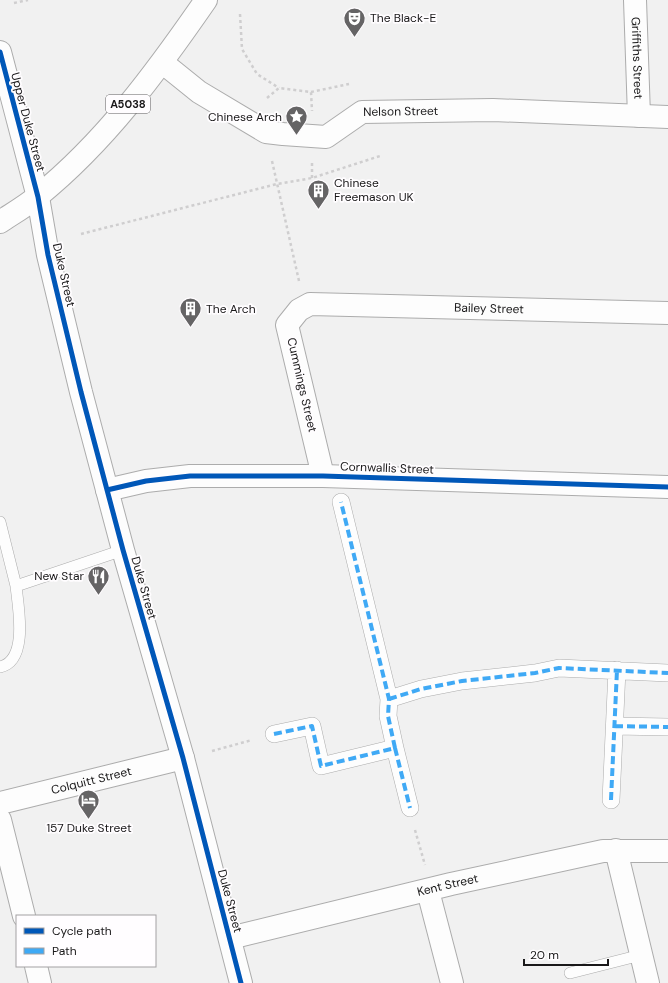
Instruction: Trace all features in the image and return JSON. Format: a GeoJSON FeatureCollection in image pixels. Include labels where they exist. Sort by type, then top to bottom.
{"type":"FeatureCollection","features":[{"type":"Feature","properties":{"kind":"street","name":"A5038"},"geometry":{"type":"LineString","coordinates":[[0,222],[38,197],[98,140],[163,63],[206,0]]}},
{"type":"Feature","properties":{"kind":"street","name":"Griffiths Street"},"geometry":{"type":"LineString","coordinates":[[635,0],[639,116]]}},
{"type":"Feature","properties":{"kind":"street","name":"Upper Duke Street"},"geometry":{"type":"LineString","coordinates":[[0,52],[38,197]]}},
{"type":"Feature","properties":{"kind":"street","name":"Nelson Street"},"geometry":{"type":"LineString","coordinates":[[163,63],[199,92],[266,132],[326,137],[362,112],[493,110],[668,117]]}},
{"type":"Feature","properties":{"kind":"street","name":"Duke Street"},"geometry":{"type":"LineString","coordinates":[[38,197],[48,255],[75,369],[123,550],[183,758],[241,983]]}},
{"type":"Feature","properties":{"kind":"street","name":"Bailey Street"},"geometry":{"type":"LineString","coordinates":[[308,305],[668,313]]}},
{"type":"Feature","properties":{"kind":"street","name":"Cummings Street"},"geometry":{"type":"LineString","coordinates":[[308,305],[299,310],[287,325],[323,476]]}},
{"type":"Feature","properties":{"kind":"street","name":"Cornwallis Street"},"geometry":{"type":"LineString","coordinates":[[107,490],[146,481],[190,476],[323,476],[668,487]]}},
{"type":"Feature","properties":{"kind":"street"},"geometry":{"type":"LineString","coordinates":[[341,502],[389,699],[388,716],[410,808]]}},
{"type":"Feature","properties":{"kind":"street"},"geometry":{"type":"LineString","coordinates":[[389,699],[421,689],[462,681],[535,674],[559,668],[668,673]]}},
{"type":"Feature","properties":{"kind":"street"},"geometry":{"type":"LineString","coordinates":[[611,800],[617,670]]}},
{"type":"Feature","properties":{"kind":"street"},"geometry":{"type":"LineString","coordinates":[[274,734],[312,726],[321,766],[395,748]]}},
{"type":"Feature","properties":{"kind":"street"},"geometry":{"type":"LineString","coordinates":[[615,726],[668,727]]}},
{"type":"Feature","properties":{"kind":"street","name":"Colquitt Street"},"geometry":{"type":"LineString","coordinates":[[0,803],[183,758]]}},
{"type":"Feature","properties":{"kind":"street"},"geometry":{"type":"LineString","coordinates":[[0,820],[24,915]]}},
{"type":"Feature","properties":{"kind":"street"},"geometry":{"type":"LineString","coordinates":[[616,850],[648,983]]}},
{"type":"Feature","properties":{"kind":"street","name":"Kent Street"},"geometry":{"type":"LineString","coordinates":[[230,938],[603,851],[668,851]]}},
{"type":"Feature","properties":{"kind":"street"},"geometry":{"type":"LineString","coordinates":[[428,891],[452,983]]}},
{"type":"Feature","properties":{"kind":"street"},"geometry":{"type":"LineString","coordinates":[[36,967],[40,983]]}},
{"type":"Feature","properties":{"kind":"lane"},"geometry":{"type":"LineString","coordinates":[[0,522],[16,586],[21,638],[15,653],[5,666],[0,666]]}},
{"type":"Feature","properties":{"kind":"lane"},"geometry":{"type":"LineString","coordinates":[[16,586],[123,550]]}},
{"type":"Feature","properties":{"kind":"lane"},"geometry":{"type":"LineString","coordinates":[[570,973],[641,955]]}},
{"type":"Feature","properties":{"kind":"path"},"geometry":{"type":"LineString","coordinates":[[14,3],[28,0]]}},
{"type":"Feature","properties":{"kind":"path"},"geometry":{"type":"LineString","coordinates":[[240,14],[242,49],[257,74],[279,88],[311,92],[349,84]]}},
{"type":"Feature","properties":{"kind":"path"},"geometry":{"type":"LineString","coordinates":[[267,98],[279,88]]}},
{"type":"Feature","properties":{"kind":"path"},"geometry":{"type":"LineString","coordinates":[[311,92],[312,114]]}},
{"type":"Feature","properties":{"kind":"path"},"geometry":{"type":"LineString","coordinates":[[81,234],[277,184],[312,178],[380,156]]}},
{"type":"Feature","properties":{"kind":"path"},"geometry":{"type":"LineString","coordinates":[[272,161],[308,305]]}},
{"type":"Feature","properties":{"kind":"path"},"geometry":{"type":"LineString","coordinates":[[212,751],[274,734]]}},
{"type":"Feature","properties":{"kind":"path"},"geometry":{"type":"LineString","coordinates":[[415,831],[423,858]]}},
{"type":"Feature","properties":{"kind":"marked path"},"geometry":{"type":"LineString","coordinates":[[274,734],[312,726],[321,766],[395,748],[388,716],[389,699],[341,502]]}},
{"type":"Feature","properties":{"kind":"marked path"},"geometry":{"type":"LineString","coordinates":[[389,699],[421,689],[462,681],[535,673],[559,668],[668,673]]}},
{"type":"Feature","properties":{"kind":"marked path"},"geometry":{"type":"LineString","coordinates":[[611,800],[617,670]]}},
{"type":"Feature","properties":{"kind":"marked path"},"geometry":{"type":"LineString","coordinates":[[615,726],[668,727]]}},
{"type":"Feature","properties":{"kind":"marked path"},"geometry":{"type":"LineString","coordinates":[[395,748],[410,808]]}},
{"type":"Feature","properties":{"kind":"cycle path"},"geometry":{"type":"LineString","coordinates":[[0,52],[38,197],[48,255],[81,392],[123,550],[183,758],[241,983]]}},
{"type":"Feature","properties":{"kind":"cycle path"},"geometry":{"type":"LineString","coordinates":[[107,490],[146,481],[190,476],[323,476],[668,487]]}},
{"type":"Feature","properties":{"kind":"place","name":"The Black-E"},"geometry":{"type":"Point","coordinates":[354,38]}},
{"type":"Feature","properties":{"kind":"place","name":"Chinese Arch"},"geometry":{"type":"Point","coordinates":[297,136]}},
{"type":"Feature","properties":{"kind":"place","name":"Chinese Freemason UK"},"geometry":{"type":"Point","coordinates":[319,210]}},
{"type":"Feature","properties":{"kind":"place","name":"The Arch"},"geometry":{"type":"Point","coordinates":[191,328]}},
{"type":"Feature","properties":{"kind":"place","name":"New Star"},"geometry":{"type":"Point","coordinates":[99,596]}},
{"type":"Feature","properties":{"kind":"place","name":"157 Duke Street"},"geometry":{"type":"Point","coordinates":[89,820]}}]}
